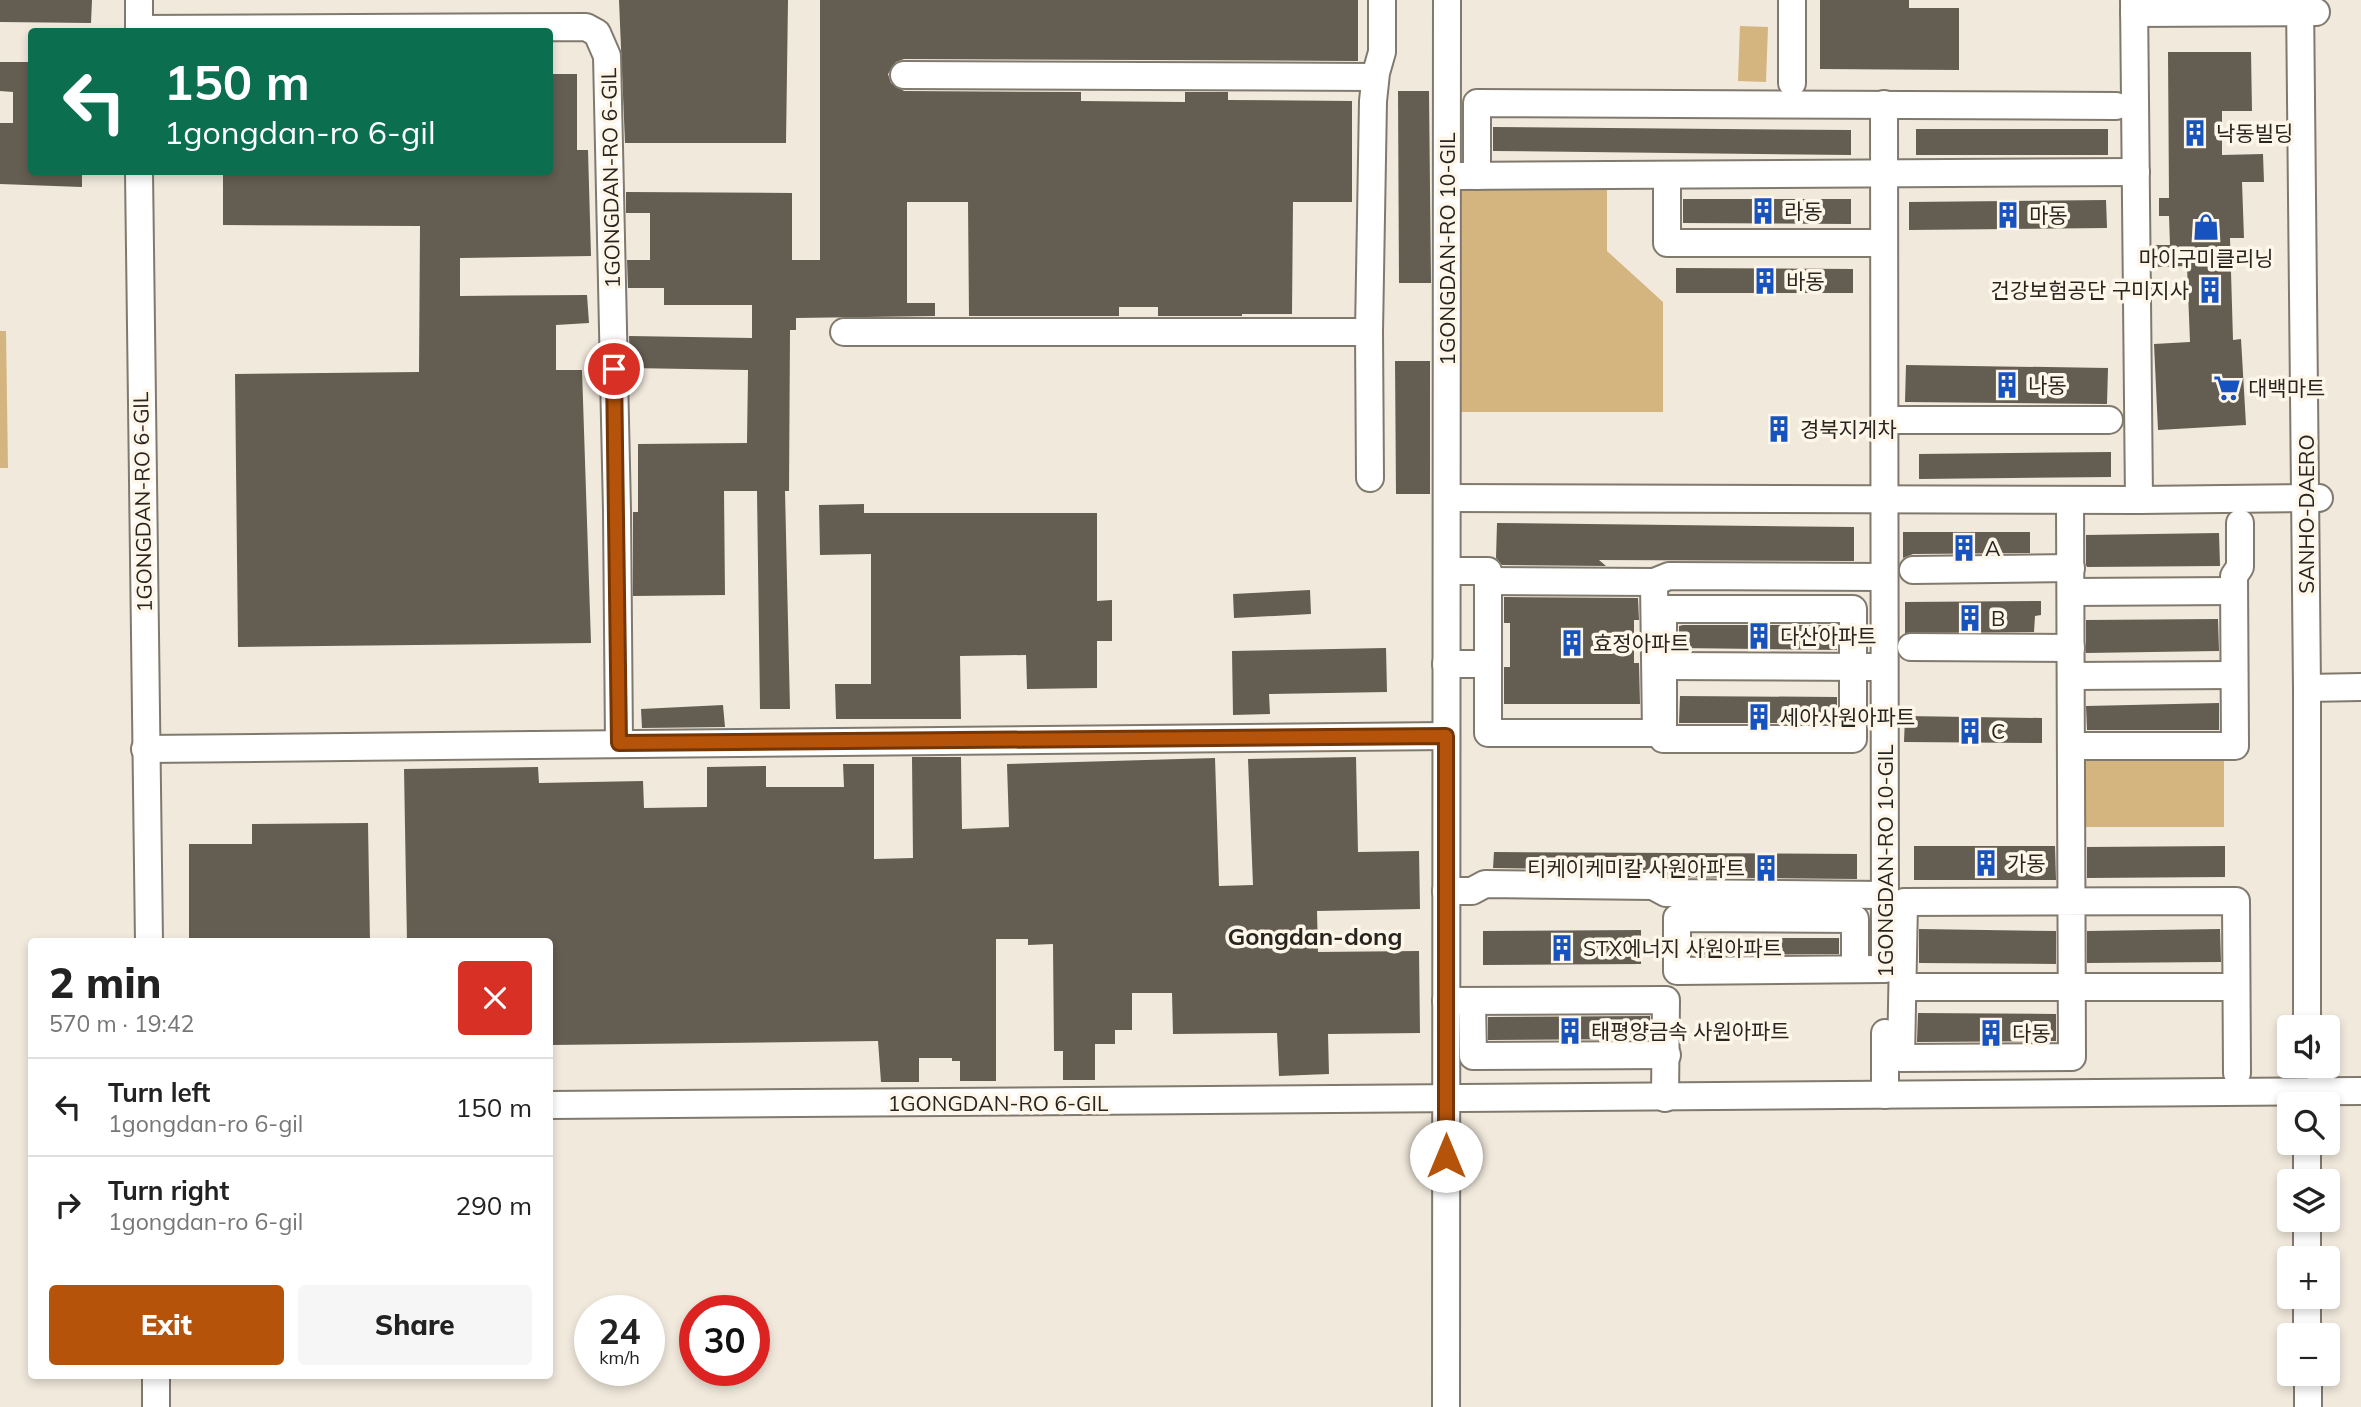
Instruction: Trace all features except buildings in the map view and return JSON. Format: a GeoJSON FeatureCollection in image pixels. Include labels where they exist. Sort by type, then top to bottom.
{"type":"FeatureCollection","features":[{"type":"Feature","properties":{"kind":"street","name":"1GONGDAN-RO 6-GIL"},"geometry":{"type":"LineString","coordinates":[[139,0],[139,28]]}},
{"type":"Feature","properties":{"kind":"street"},"geometry":{"type":"LineString","coordinates":[[1370,478],[1369,332],[1375,77],[1382,52],[1382,0]]}},
{"type":"Feature","properties":{"kind":"street","name":"1GONGDAN-RO 10-GIL"},"geometry":{"type":"LineString","coordinates":[[1446,1407],[1446,1100],[1459,1001],[1446,891],[1447,0]]}},
{"type":"Feature","properties":{"kind":"street"},"geometry":{"type":"LineString","coordinates":[[1792,0],[1792,83]]}},
{"type":"Feature","properties":{"kind":"street"},"geometry":{"type":"LineString","coordinates":[[2139,500],[2134,7],[2308,6]]}},
{"type":"Feature","properties":{"kind":"street","name":"SANHO-DAERO"},"geometry":{"type":"LineString","coordinates":[[2307,1015],[2313,688],[2308,6]]}},
{"type":"Feature","properties":{"kind":"street","name":"1GONGDAN-RO 6-GIL"},"geometry":{"type":"LineString","coordinates":[[437,28],[586,27],[597,33],[607,56],[617,498],[619,743]]}},
{"type":"Feature","properties":{"kind":"street"},"geometry":{"type":"LineString","coordinates":[[904,75],[1375,77]]}},
{"type":"Feature","properties":{"kind":"street"},"geometry":{"type":"LineString","coordinates":[[2116,106],[1477,103],[1467,176],[2136,172]]}},
{"type":"Feature","properties":{"kind":"street","name":"1GONGDAN-RO 10-GIL"},"geometry":{"type":"LineString","coordinates":[[1884,104],[1885,895],[1894,978],[1885,1096]]}},
{"type":"Feature","properties":{"kind":"street","name":"1GONGDAN-RO 6-GIL"},"geometry":{"type":"LineString","coordinates":[[139,175],[149,938]]}},
{"type":"Feature","properties":{"kind":"street"},"geometry":{"type":"LineString","coordinates":[[1667,176],[1667,243],[1884,243]]}},
{"type":"Feature","properties":{"kind":"street"},"geometry":{"type":"LineString","coordinates":[[844,332],[1369,332]]}},
{"type":"Feature","properties":{"kind":"street"},"geometry":{"type":"LineString","coordinates":[[1884,420],[2109,420]]}},
{"type":"Feature","properties":{"kind":"street"},"geometry":{"type":"LineString","coordinates":[[1447,499],[2313,498]]}},
{"type":"Feature","properties":{"kind":"street"},"geometry":{"type":"LineString","coordinates":[[2070,500],[2071,580],[2071,902],[2072,1057],[1901,1058],[1894,978],[1904,902],[2071,902],[2236,901],[2237,1073]]}},
{"type":"Feature","properties":{"kind":"street"},"geometry":{"type":"LineString","coordinates":[[2071,746],[2235,746],[2234,576],[2240,568],[2240,523]]}},
{"type":"Feature","properties":{"kind":"street"},"geometry":{"type":"LineString","coordinates":[[1913,570],[2234,591]]}},
{"type":"Feature","properties":{"kind":"street"},"geometry":{"type":"LineString","coordinates":[[1447,571],[1488,571],[1488,733],[1656,733],[1654,582]]}},
{"type":"Feature","properties":{"kind":"street"},"geometry":{"type":"LineString","coordinates":[[1488,581],[1654,582],[1669,576],[1884,577]]}},
{"type":"Feature","properties":{"kind":"street"},"geometry":{"type":"LineString","coordinates":[[1663,609],[1853,609],[1853,739],[1663,739],[1663,666],[1663,609]]}},
{"type":"Feature","properties":{"kind":"street"},"geometry":{"type":"LineString","coordinates":[[1911,647],[2071,648]]}},
{"type":"Feature","properties":{"kind":"street"},"geometry":{"type":"LineString","coordinates":[[1446,664],[1488,664]]}},
{"type":"Feature","properties":{"kind":"street"},"geometry":{"type":"LineString","coordinates":[[1663,666],[1884,667]]}},
{"type":"Feature","properties":{"kind":"street"},"geometry":{"type":"LineString","coordinates":[[2071,676],[2234,675]]}},
{"type":"Feature","properties":{"kind":"street"},"geometry":{"type":"LineString","coordinates":[[2313,688],[2361,687]]}},
{"type":"Feature","properties":{"kind":"street","name":"SANHO-DAERO"},"geometry":{"type":"LineString","coordinates":[[2313,688],[2321,1015]]}},
{"type":"Feature","properties":{"kind":"street"},"geometry":{"type":"LineString","coordinates":[[145,749],[1446,736]]}},
{"type":"Feature","properties":{"kind":"street"},"geometry":{"type":"LineString","coordinates":[[1446,891],[1472,891],[1485,884],[1653,886],[1666,893],[1885,895]]}},
{"type":"Feature","properties":{"kind":"street"},"geometry":{"type":"LineString","coordinates":[[1856,969],[1856,919],[1677,918],[1677,971],[1856,969],[1894,978],[2072,988],[2236,987]]}},
{"type":"Feature","properties":{"kind":"street"},"geometry":{"type":"LineString","coordinates":[[1665,1098],[1667,1055],[1666,1000],[1459,1001],[1472,1056],[1667,1055]]}},
{"type":"Feature","properties":{"kind":"street"},"geometry":{"type":"LineString","coordinates":[[1446,1100],[1885,1096],[2314,1087],[2361,1091]]}},
{"type":"Feature","properties":{"kind":"street","name":"1GONGDAN-RO 6-GIL"},"geometry":{"type":"LineString","coordinates":[[553,1105],[1446,1100]]}},
{"type":"Feature","properties":{"kind":"street"},"geometry":{"type":"LineString","coordinates":[[156,1379],[156,1407]]}},
{"type":"Feature","properties":{"kind":"street"},"geometry":{"type":"LineString","coordinates":[[2308,1386],[2308,1407]]}},
{"type":"Feature","properties":{"kind":"street"},"geometry":{"type":"LineString","coordinates":[[2322,1386],[2322,1407]]}},
{"type":"Feature","properties":{"kind":"shaded area"},"geometry":{"type":"Polygon","coordinates":[[[1740,26],[1768,27],[1766,82],[1738,81],[1740,26]]]}},
{"type":"Feature","properties":{"kind":"shaded area"},"geometry":{"type":"Polygon","coordinates":[[[1457,185],[1607,185],[1607,251],[1663,302],[1663,412],[1457,412],[1457,185]]]}},
{"type":"Feature","properties":{"kind":"shaded area"},"geometry":{"type":"Polygon","coordinates":[[[0,331],[6,331],[8,468],[0,468],[0,331]]]}},
{"type":"Feature","properties":{"kind":"shaded area"},"geometry":{"type":"Polygon","coordinates":[[[2224,755],[2224,827],[2080,827],[2079,756],[2224,755]]]}},
{"type":"Feature","properties":{"kind":"place","name":"낙동빌딩"},"geometry":{"type":"Point","coordinates":[2195,133]}},
{"type":"Feature","properties":{"kind":"place","name":"라동"},"geometry":{"type":"Point","coordinates":[1763,211]}},
{"type":"Feature","properties":{"kind":"place","name":"마동"},"geometry":{"type":"Point","coordinates":[2008,215]}},
{"type":"Feature","properties":{"kind":"place","name":"마이구미클리닝"},"geometry":{"type":"Point","coordinates":[2206,227]}},
{"type":"Feature","properties":{"kind":"place","name":"바동"},"geometry":{"type":"Point","coordinates":[1765,281]}},
{"type":"Feature","properties":{"kind":"place","name":"건강보험공단 구미지사"},"geometry":{"type":"Point","coordinates":[2210,290]}},
{"type":"Feature","properties":{"kind":"place","name":"나동"},"geometry":{"type":"Point","coordinates":[2007,385]}},
{"type":"Feature","properties":{"kind":"place","name":"대백마트"},"geometry":{"type":"Point","coordinates":[2227,388]}},
{"type":"Feature","properties":{"kind":"place","name":"경북지게차"},"geometry":{"type":"Point","coordinates":[1779,429]}},
{"type":"Feature","properties":{"kind":"place","name":"A"},"geometry":{"type":"Point","coordinates":[1964,548]}},
{"type":"Feature","properties":{"kind":"place","name":"B"},"geometry":{"type":"Point","coordinates":[1970,618]}},
{"type":"Feature","properties":{"kind":"place","name":"다산아파트"},"geometry":{"type":"Point","coordinates":[1759,636]}},
{"type":"Feature","properties":{"kind":"place","name":"효정아파트"},"geometry":{"type":"Point","coordinates":[1572,643]}},
{"type":"Feature","properties":{"kind":"place","name":"세아사원아파트"},"geometry":{"type":"Point","coordinates":[1759,717]}},
{"type":"Feature","properties":{"kind":"place","name":"C"},"geometry":{"type":"Point","coordinates":[1970,731]}},
{"type":"Feature","properties":{"kind":"place","name":"가동"},"geometry":{"type":"Point","coordinates":[1986,863]}},
{"type":"Feature","properties":{"kind":"place","name":"티케이케미칼 사원아파트"},"geometry":{"type":"Point","coordinates":[1766,868]}},
{"type":"Feature","properties":{"kind":"place","name":"STX에너지 사원아파트"},"geometry":{"type":"Point","coordinates":[1562,948]}},
{"type":"Feature","properties":{"kind":"place","name":"태평양금속 사원아파트"},"geometry":{"type":"Point","coordinates":[1570,1031]}},
{"type":"Feature","properties":{"kind":"place","name":"다동"},"geometry":{"type":"Point","coordinates":[1991,1033]}},
{"type":"Feature","properties":{"kind":"district","name":"Gongdan-dong"},"geometry":{"type":"Point","coordinates":[1315,936]}},
{"type":"Feature","properties":{"kind":"route"},"geometry":{"type":"LineString","coordinates":[[614,369],[619,743],[1446,736],[1446,1156]]}}]}
